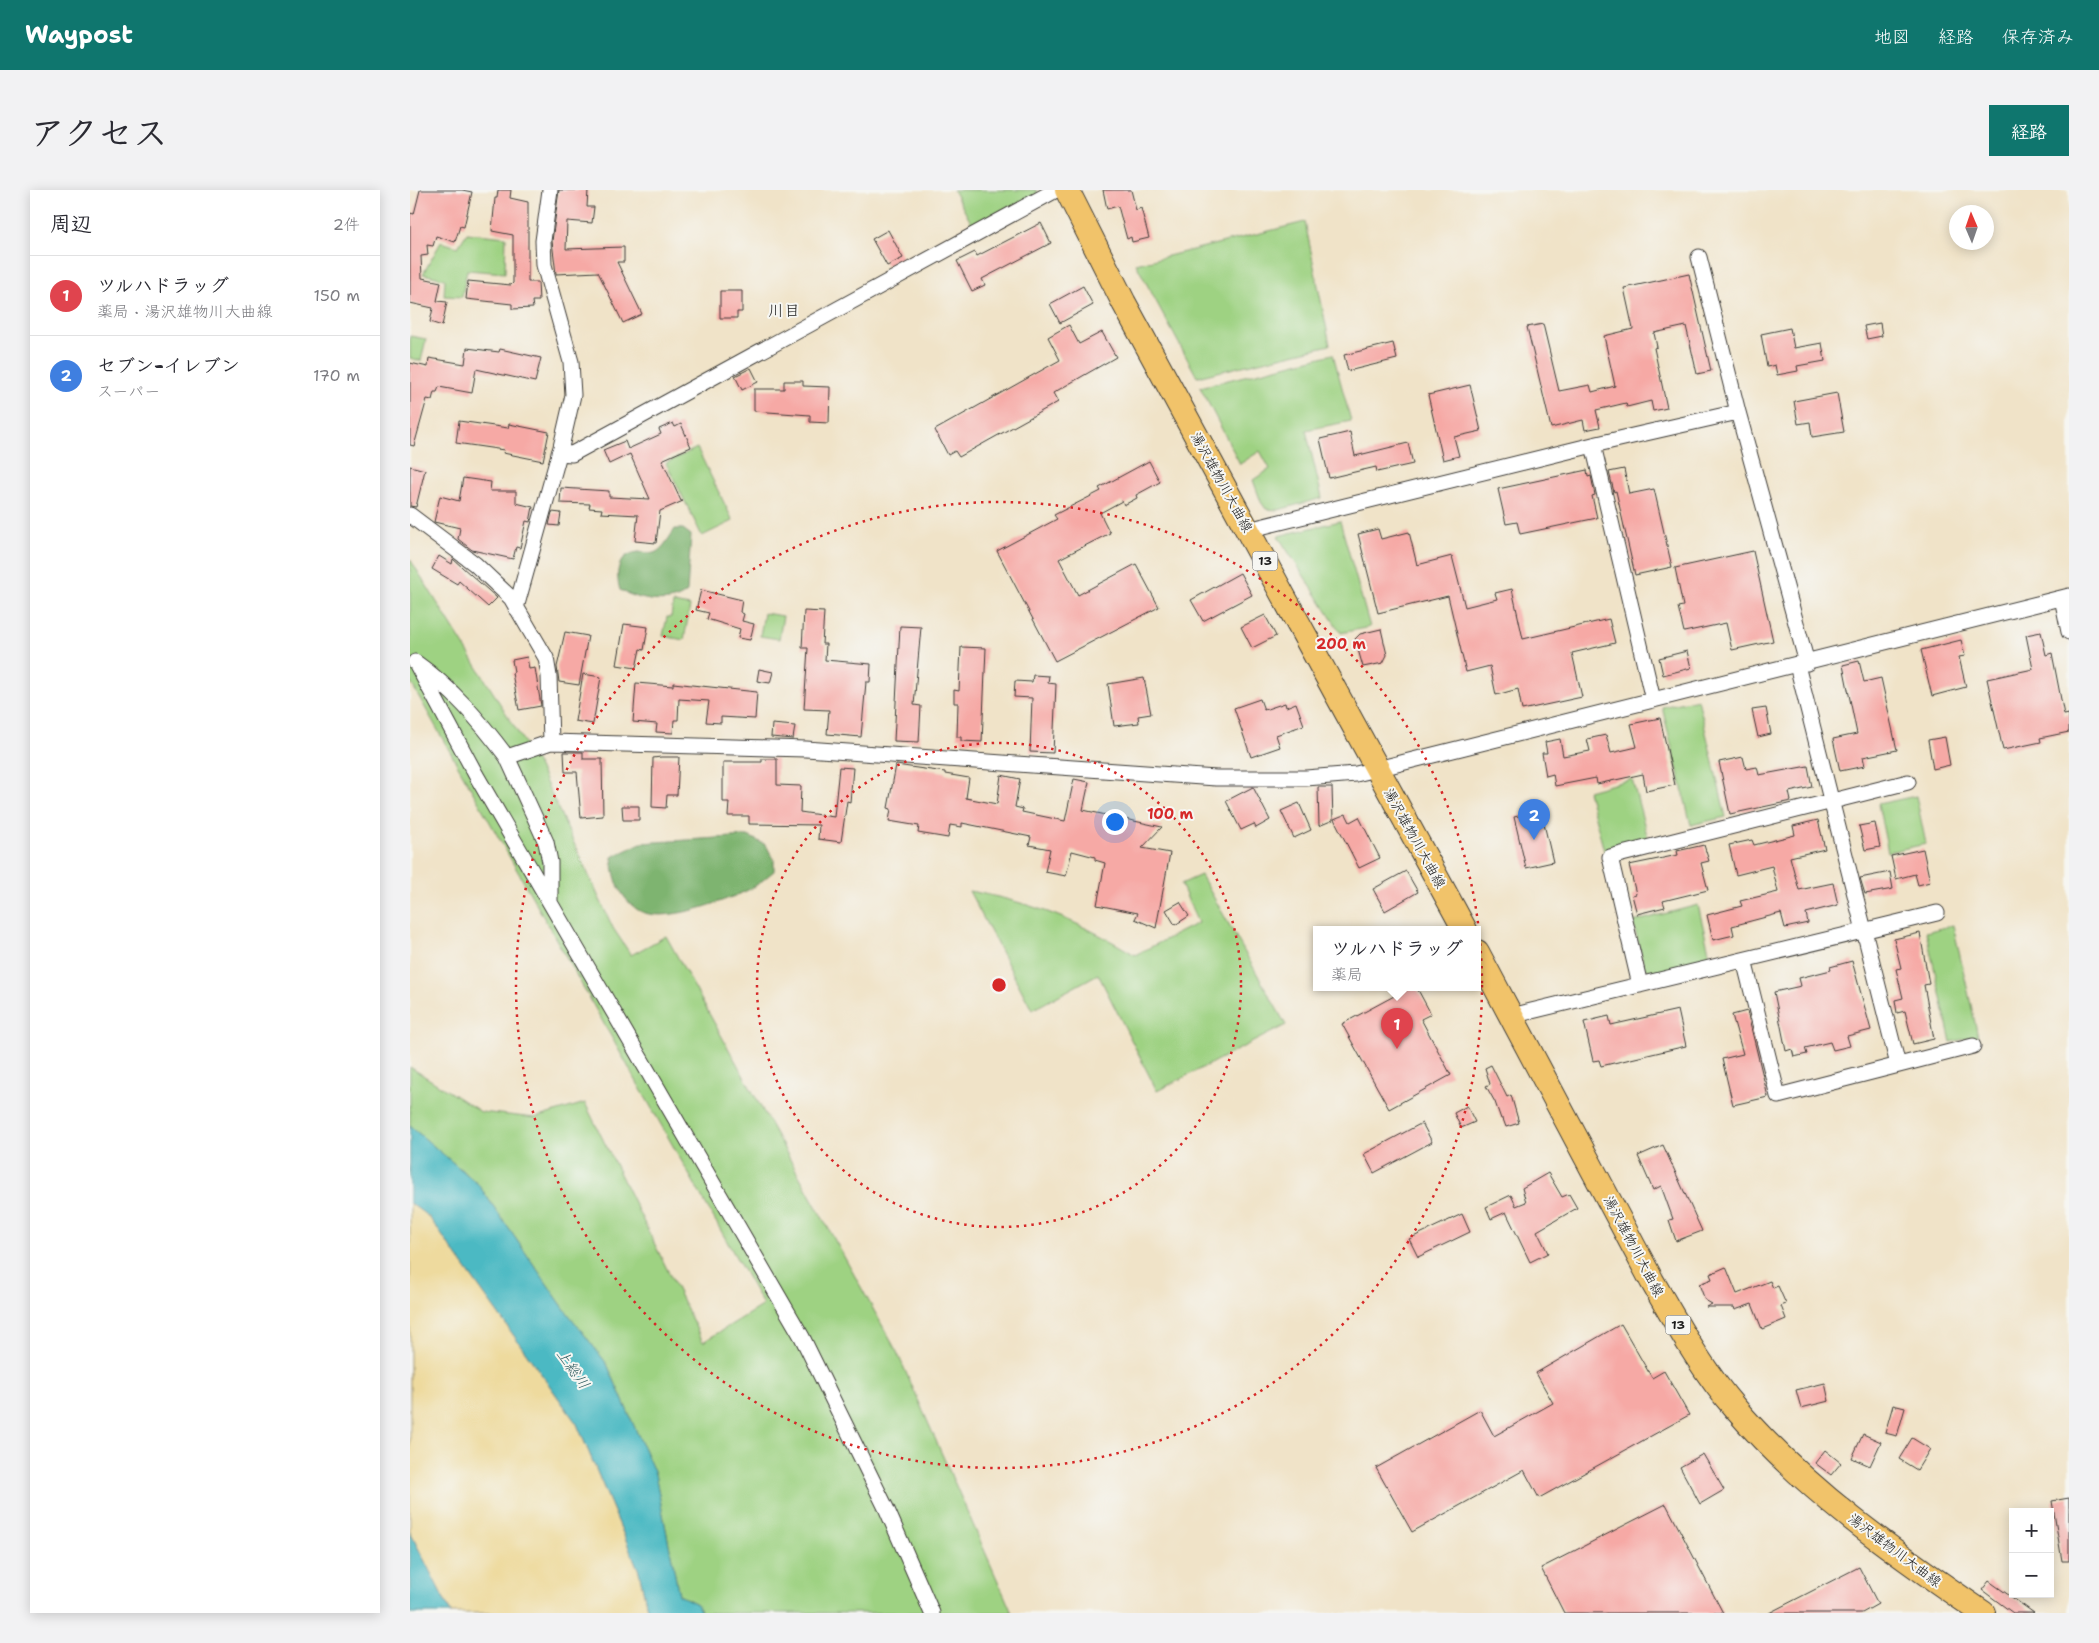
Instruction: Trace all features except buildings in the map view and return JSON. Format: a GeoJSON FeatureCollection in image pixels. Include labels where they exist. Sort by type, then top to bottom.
{"type":"FeatureCollection","features":[{"type":"Feature","properties":{"kind":"main road","name":"湯沢雄物川大曲線"},"geometry":{"type":"LineString","coordinates":[[1067,190],[1124,303],[1463,926]]}},
{"type":"Feature","properties":{"kind":"main road","name":"湯沢雄物川大曲線"},"geometry":{"type":"LineString","coordinates":[[1481,960],[1652,1280],[1683,1334],[1734,1407],[1784,1461],[1858,1523],[1908,1562],[1983,1613]]}},
{"type":"Feature","properties":{"kind":"street"},"geometry":{"type":"LineString","coordinates":[[516,608],[573,395],[571,362],[544,265],[543,241],[550,190]]}},
{"type":"Feature","properties":{"kind":"street"},"geometry":{"type":"LineString","coordinates":[[559,453],[572,454],[1056,190]]}},
{"type":"Feature","properties":{"kind":"street"},"geometry":{"type":"LineString","coordinates":[[1699,257],[1802,664],[1831,802],[1898,1065]]}},
{"type":"Feature","properties":{"kind":"street"},"geometry":{"type":"LineString","coordinates":[[1248,530],[1593,445],[1738,412]]}},
{"type":"Feature","properties":{"kind":"street"},"geometry":{"type":"LineString","coordinates":[[1593,445],[1654,700]]}},
{"type":"Feature","properties":{"kind":"street"},"geometry":{"type":"LineString","coordinates":[[410,515],[475,564],[511,598],[546,658],[549,676],[551,742]]}},
{"type":"Feature","properties":{"kind":"street"},"geometry":{"type":"LineString","coordinates":[[507,757],[551,742],[806,749],[1216,778],[1306,778],[1356,774],[2065,597],[2069,632]]}},
{"type":"Feature","properties":{"kind":"street"},"geometry":{"type":"LineString","coordinates":[[412,657],[475,715],[507,757],[546,842],[550,862],[550,903]]}},
{"type":"Feature","properties":{"kind":"street"},"geometry":{"type":"LineString","coordinates":[[412,657],[476,774],[802,1337],[886,1510],[932,1613]]}},
{"type":"Feature","properties":{"kind":"street"},"geometry":{"type":"LineString","coordinates":[[1640,985],[1610,857],[1908,782]]}},
{"type":"Feature","properties":{"kind":"street"},"geometry":{"type":"LineString","coordinates":[[1511,1016],[1937,913]]}},
{"type":"Feature","properties":{"kind":"street"},"geometry":{"type":"LineString","coordinates":[[1744,960],[1778,1096],[1973,1046]]}},
{"type":"Feature","properties":{"kind":"green space"},"geometry":{"type":"Polygon","coordinates":[[[953,190],[1036,190],[1038,193],[974,228],[953,190]]]}},
{"type":"Feature","properties":{"kind":"green space"},"geometry":{"type":"Polygon","coordinates":[[[1305,222],[1330,345],[1197,377],[1136,264],[1305,222]]]}},
{"type":"Feature","properties":{"kind":"green space"},"geometry":{"type":"Polygon","coordinates":[[[467,233],[506,237],[505,273],[467,270],[462,297],[444,296],[445,279],[423,274],[441,242],[458,247],[467,233]]]}},
{"type":"Feature","properties":{"kind":"green space"},"geometry":{"type":"Polygon","coordinates":[[[410,336],[426,339],[421,361],[410,358],[410,336]]]}},
{"type":"Feature","properties":{"kind":"green space"},"geometry":{"type":"Polygon","coordinates":[[[1333,354],[1351,421],[1306,430],[1322,498],[1278,510],[1266,509],[1261,502],[1253,480],[1270,469],[1260,451],[1240,464],[1200,387],[1333,354]]]}},
{"type":"Feature","properties":{"kind":"green space"},"geometry":{"type":"Polygon","coordinates":[[[697,448],[733,521],[702,536],[666,463],[697,448]]]}},
{"type":"Feature","properties":{"kind":"green space"},"geometry":{"type":"Polygon","coordinates":[[[1340,521],[1370,627],[1341,633],[1278,536],[1340,521]]]}},
{"type":"Feature","properties":{"kind":"green space"},"geometry":{"type":"Polygon","coordinates":[[[675,529],[683,529],[691,535],[687,592],[680,597],[663,601],[636,597],[620,590],[618,571],[622,560],[626,556],[639,552],[652,553],[657,551],[675,529]]]}},
{"type":"Feature","properties":{"kind":"green space"},"geometry":{"type":"Polygon","coordinates":[[[410,559],[537,763],[613,928],[631,955],[666,936],[897,1352],[1012,1613],[701,1613],[697,1604],[679,1595],[655,1474],[607,1364],[563,1307],[478,1184],[410,1126],[410,1067],[481,1112],[535,1118],[585,1103],[703,1342],[763,1305],[410,681],[410,559]]]}},
{"type":"Feature","properties":{"kind":"green space"},"geometry":{"type":"Polygon","coordinates":[[[673,603],[690,606],[684,640],[663,636],[667,617],[671,617],[673,603]]]}},
{"type":"Feature","properties":{"kind":"green space"},"geometry":{"type":"Polygon","coordinates":[[[764,613],[783,616],[779,639],[760,636],[764,613]]]}},
{"type":"Feature","properties":{"kind":"green space"},"geometry":{"type":"Polygon","coordinates":[[[1698,699],[1726,817],[1691,825],[1662,707],[1698,699]]]}},
{"type":"Feature","properties":{"kind":"green space"},"geometry":{"type":"Polygon","coordinates":[[[1632,779],[1648,839],[1604,851],[1588,791],[1632,779]]]}},
{"type":"Feature","properties":{"kind":"green space"},"geometry":{"type":"Polygon","coordinates":[[[1916,796],[1926,844],[1888,852],[1878,804],[1916,796]]]}},
{"type":"Feature","properties":{"kind":"green space"},"geometry":{"type":"Polygon","coordinates":[[[748,836],[766,845],[774,860],[774,871],[750,889],[708,906],[662,915],[649,914],[638,910],[626,899],[616,880],[612,857],[641,843],[748,836]]]}},
{"type":"Feature","properties":{"kind":"green space"},"geometry":{"type":"Polygon","coordinates":[[[1201,875],[1286,1025],[1157,1091],[1098,974],[1032,1010],[969,891],[1035,907],[1075,923],[1135,955],[1198,923],[1181,884],[1201,875]]]}},
{"type":"Feature","properties":{"kind":"green space"},"geometry":{"type":"Polygon","coordinates":[[[1698,905],[1711,960],[1656,972],[1645,969],[1633,922],[1698,905]]]}},
{"type":"Feature","properties":{"kind":"green space"},"geometry":{"type":"Polygon","coordinates":[[[1953,925],[1978,1036],[1951,1042],[1926,932],[1953,925]]]}},
{"type":"Feature","properties":{"kind":"sand"},"geometry":{"type":"Polygon","coordinates":[[[410,1203],[429,1217],[577,1424],[639,1571],[648,1613],[451,1613],[410,1532],[410,1203]]]}},
{"type":"Feature","properties":{"kind":"water","name":"上総川"},"geometry":{"type":"Polygon","coordinates":[[[410,1126],[478,1184],[563,1307],[607,1364],[655,1474],[679,1595],[697,1604],[701,1613],[648,1613],[639,1571],[577,1424],[429,1217],[410,1203],[410,1126]]]}},
{"type":"Feature","properties":{"kind":"water"},"geometry":{"type":"Polygon","coordinates":[[[410,1532],[451,1613],[410,1613],[410,1532]]]}},
{"type":"Feature","properties":{"kind":"place","name":"セブン-イレブン"},"geometry":{"type":"Point","coordinates":[1534,840]}},
{"type":"Feature","properties":{"kind":"place","name":"ツルハドラッグ"},"geometry":{"type":"Point","coordinates":[1397,1049]}},
{"type":"Feature","properties":{"kind":"district","name":"川目"},"geometry":{"type":"Point","coordinates":[784,310]}}]}
